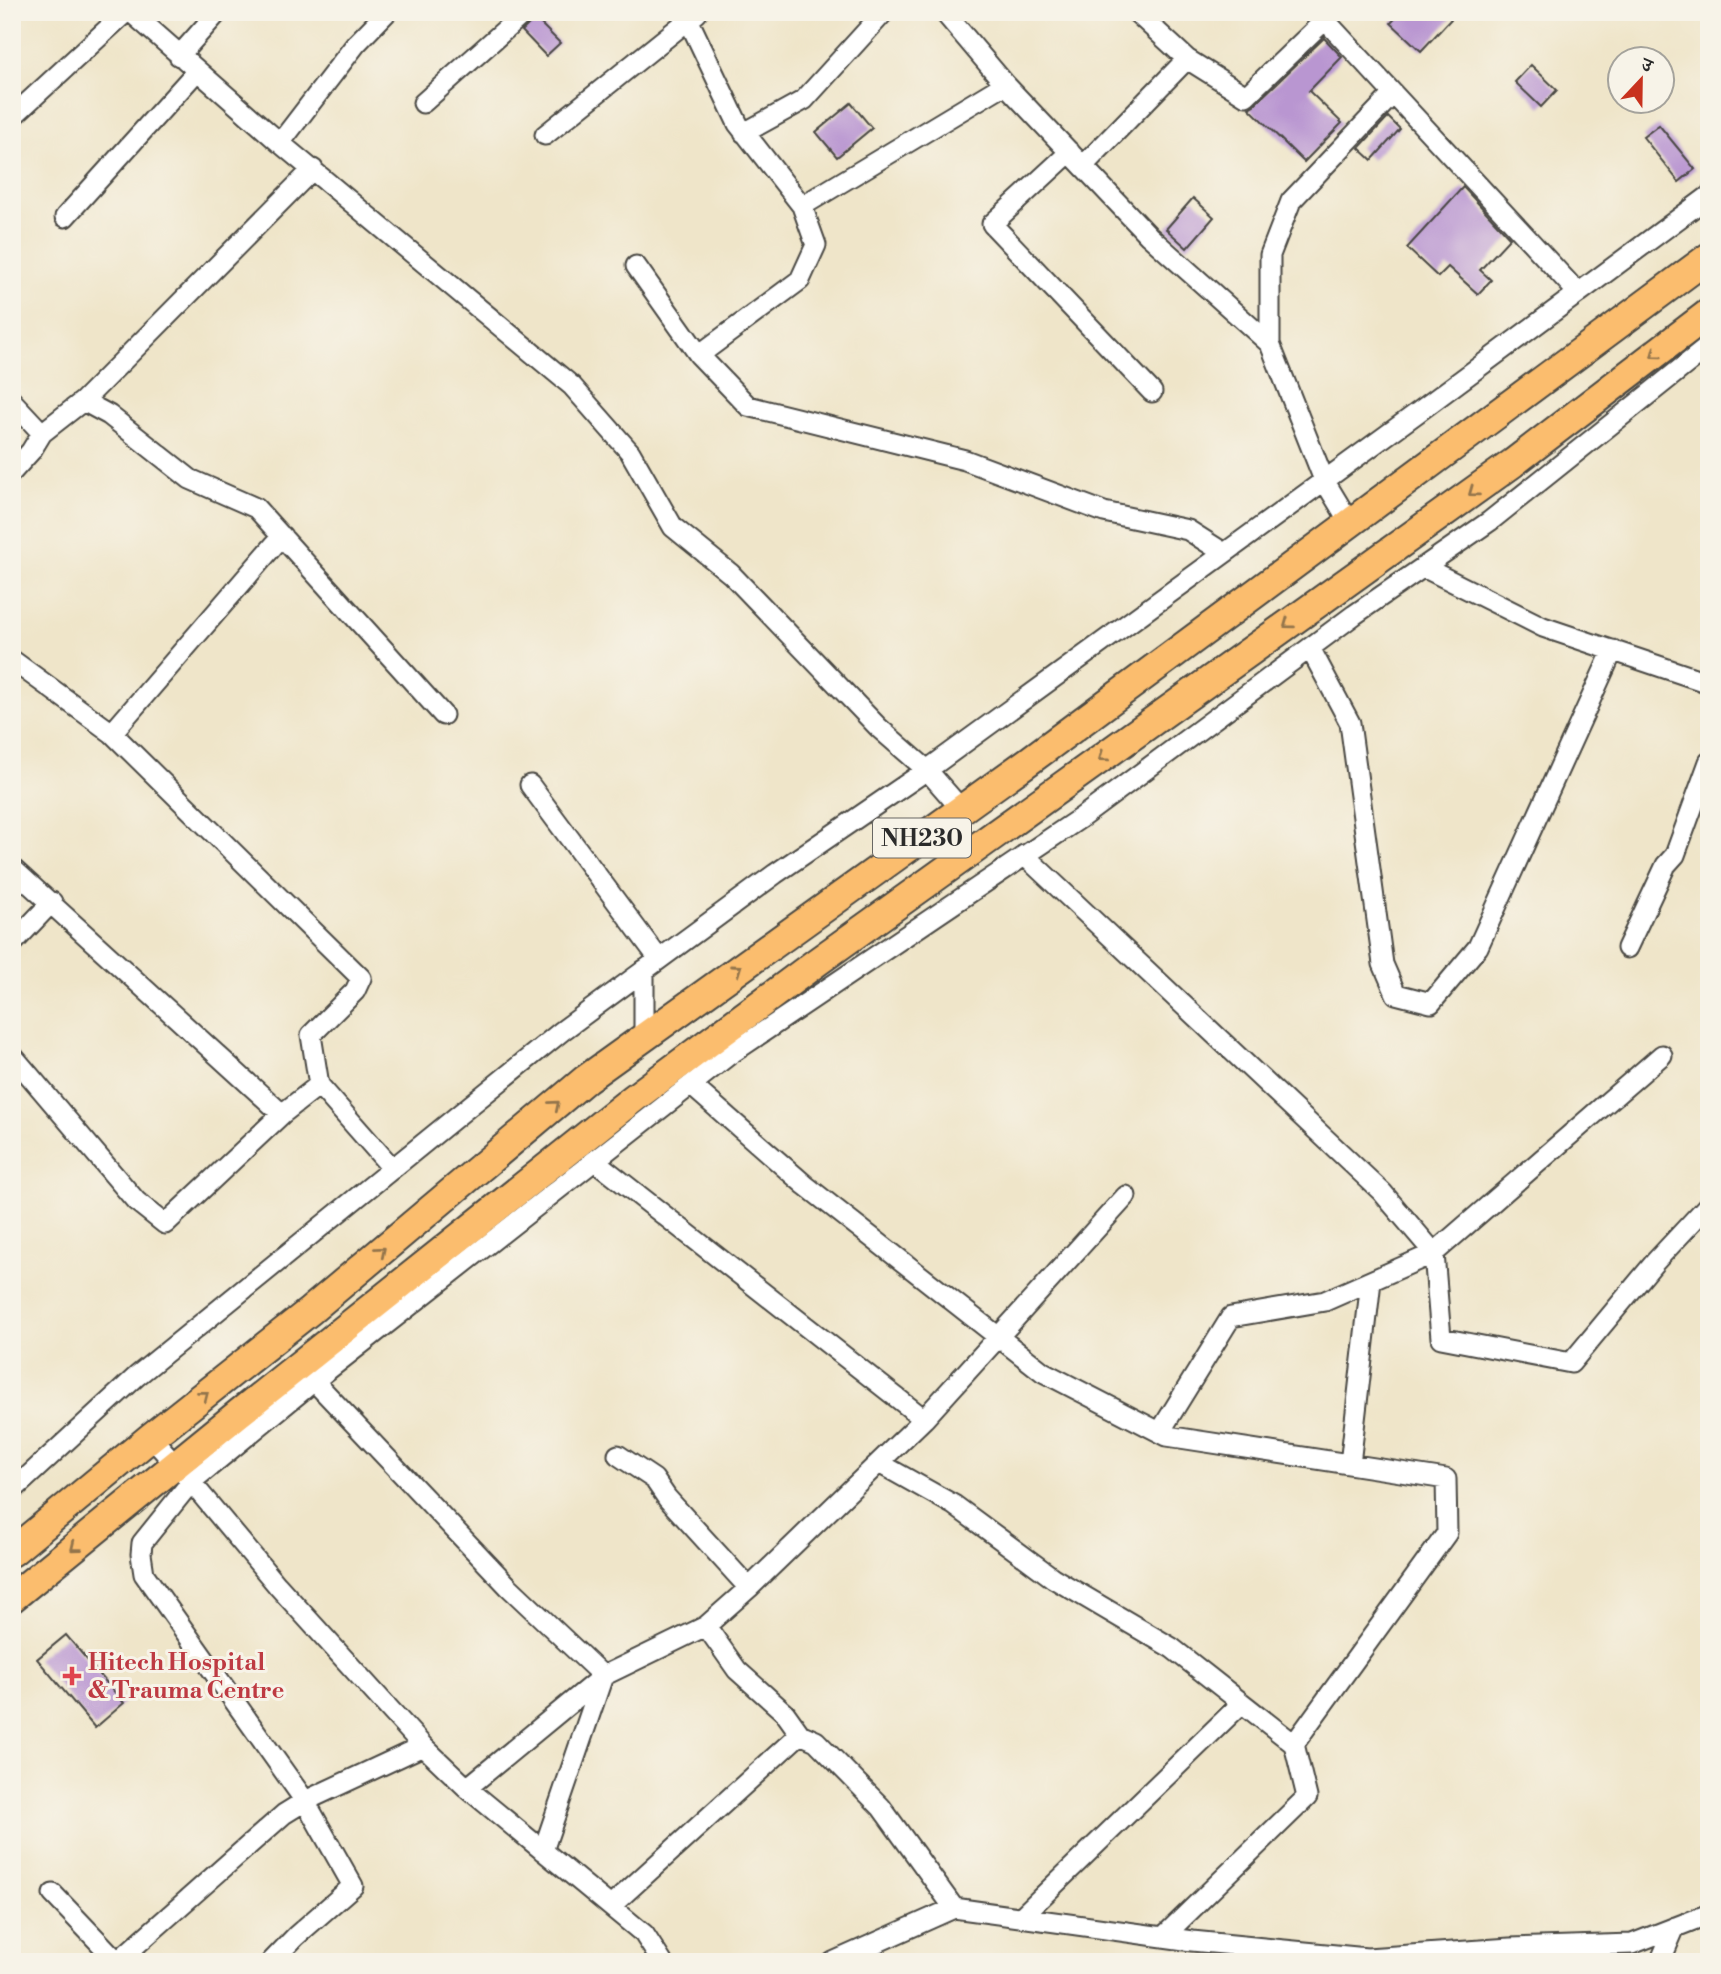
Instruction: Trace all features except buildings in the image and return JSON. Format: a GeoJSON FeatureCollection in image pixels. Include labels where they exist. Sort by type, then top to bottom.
{"type":"FeatureCollection","features":[{"type":"Feature","properties":{"kind":"highway","name":"NH230"},"geometry":{"type":"LineString","coordinates":[[12,1552],[310,1311],[586,1079],[961,810],[1709,257]]}},
{"type":"Feature","properties":{"kind":"highway","name":"NH230"},"geometry":{"type":"LineString","coordinates":[[12,1598],[128,1504],[183,1473],[623,1106],[717,1050],[817,962],[1513,463],[1709,313]]}},
{"type":"Feature","properties":{"kind":"street"},"geometry":{"type":"LineString","coordinates":[[12,117],[128,12],[280,143],[572,386],[629,452],[673,527],[731,574],[879,728],[927,770],[961,810]]}},
{"type":"Feature","properties":{"kind":"street"},"geometry":{"type":"LineString","coordinates":[[179,56],[218,12]]}},
{"type":"Feature","properties":{"kind":"street"},"geometry":{"type":"LineString","coordinates":[[280,143],[356,44],[387,12]]}},
{"type":"Feature","properties":{"kind":"street"},"geometry":{"type":"LineString","coordinates":[[423,103],[525,12]]}},
{"type":"Feature","properties":{"kind":"street"},"geometry":{"type":"LineString","coordinates":[[744,132],[804,100],[884,12]]}},
{"type":"Feature","properties":{"kind":"street"},"geometry":{"type":"LineString","coordinates":[[944,12],[1005,84],[1149,236],[1270,344]]}},
{"type":"Feature","properties":{"kind":"street"},"geometry":{"type":"LineString","coordinates":[[1136,12],[1187,59],[1246,96],[1330,16],[1392,95],[1578,293]]}},
{"type":"Feature","properties":{"kind":"street"},"geometry":{"type":"LineString","coordinates":[[545,135],[693,16],[738,124],[802,206],[816,245],[800,280],[699,355]]}},
{"type":"Feature","properties":{"kind":"street"},"geometry":{"type":"LineString","coordinates":[[1152,392],[992,224],[1076,159],[1187,59]]}},
{"type":"Feature","properties":{"kind":"street"},"geometry":{"type":"LineString","coordinates":[[65,217],[196,72]]}},
{"type":"Feature","properties":{"kind":"street"},"geometry":{"type":"LineString","coordinates":[[802,206],[1005,84]]}},
{"type":"Feature","properties":{"kind":"street"},"geometry":{"type":"LineString","coordinates":[[1350,523],[1324,480],[1270,344],[1270,255],[1291,201],[1392,95]]}},
{"type":"Feature","properties":{"kind":"street"},"geometry":{"type":"LineString","coordinates":[[12,471],[31,451],[42,433],[83,401],[313,169]]}},
{"type":"Feature","properties":{"kind":"street"},"geometry":{"type":"LineString","coordinates":[[12,1491],[137,1376],[562,1031],[775,873],[927,770],[1709,196]]}},
{"type":"Feature","properties":{"kind":"street"},"geometry":{"type":"LineString","coordinates":[[636,266],[699,355],[748,405],[965,460],[1104,512],[1188,530],[1224,553]]}},
{"type":"Feature","properties":{"kind":"street"},"geometry":{"type":"LineString","coordinates":[[271,1962],[353,1886],[305,1801],[145,1574],[142,1544],[183,1473],[314,1381],[691,1085],[717,1050],[1082,817],[1354,615],[1490,520],[1709,346]]}},
{"type":"Feature","properties":{"kind":"street"},"geometry":{"type":"LineString","coordinates":[[12,401],[42,433]]}},
{"type":"Feature","properties":{"kind":"street"},"geometry":{"type":"LineString","coordinates":[[83,401],[109,415],[190,479],[256,508],[443,715]]}},
{"type":"Feature","properties":{"kind":"street"},"geometry":{"type":"LineString","coordinates":[[112,733],[282,536]]}},
{"type":"Feature","properties":{"kind":"street"},"geometry":{"type":"LineString","coordinates":[[1423,567],[1543,627],[1709,683]]}},
{"type":"Feature","properties":{"kind":"street"},"geometry":{"type":"LineString","coordinates":[[1350,580],[1354,615]]}},
{"type":"Feature","properties":{"kind":"street"},"geometry":{"type":"LineString","coordinates":[[1310,648],[1350,723],[1383,964],[1396,994],[1431,1003],[1478,947],[1613,650]]}},
{"type":"Feature","properties":{"kind":"street"},"geometry":{"type":"LineString","coordinates":[[12,660],[112,733],[361,978],[355,991],[311,1035],[319,1085],[393,1168]]}},
{"type":"Feature","properties":{"kind":"street"},"geometry":{"type":"LineString","coordinates":[[1627,948],[1666,865],[1675,855],[1709,762]]}},
{"type":"Feature","properties":{"kind":"street"},"geometry":{"type":"LineString","coordinates":[[530,785],[651,965],[643,1036]]}},
{"type":"Feature","properties":{"kind":"street"},"geometry":{"type":"LineString","coordinates":[[1024,855],[1382,1192],[1434,1253],[1440,1338],[1572,1363],[1655,1262],[1709,1204]]}},
{"type":"Feature","properties":{"kind":"street"},"geometry":{"type":"LineString","coordinates":[[12,868],[282,1114]]}},
{"type":"Feature","properties":{"kind":"street"},"geometry":{"type":"LineString","coordinates":[[12,944],[52,902]]}},
{"type":"Feature","properties":{"kind":"street"},"geometry":{"type":"LineString","coordinates":[[12,1055],[136,1201],[165,1224],[282,1114],[319,1085]]}},
{"type":"Feature","properties":{"kind":"street"},"geometry":{"type":"LineString","coordinates":[[1160,1432],[1230,1317],[1325,1301],[1434,1253],[1662,1055]]}},
{"type":"Feature","properties":{"kind":"street"},"geometry":{"type":"LineString","coordinates":[[691,1085],[805,1185],[1043,1372],[1167,1436],[1446,1479],[1447,1533],[1294,1744]]}},
{"type":"Feature","properties":{"kind":"street"},"geometry":{"type":"LineString","coordinates":[[595,1161],[924,1419]]}},
{"type":"Feature","properties":{"kind":"street"},"geometry":{"type":"LineString","coordinates":[[467,1788],[603,1676],[706,1626],[749,1588],[924,1419],[1126,1196]]}},
{"type":"Feature","properties":{"kind":"street"},"geometry":{"type":"LineString","coordinates":[[1350,1464],[1371,1281]]}},
{"type":"Feature","properties":{"kind":"street"},"geometry":{"type":"LineString","coordinates":[[314,1381],[509,1587],[603,1676]]}},
{"type":"Feature","properties":{"kind":"street"},"geometry":{"type":"LineString","coordinates":[[151,1437],[277,1585],[423,1746],[467,1788],[644,1934],[662,1962]]}},
{"type":"Feature","properties":{"kind":"street"},"geometry":{"type":"LineString","coordinates":[[618,1455],[654,1479],[667,1498],[749,1588]]}},
{"type":"Feature","properties":{"kind":"street"},"geometry":{"type":"LineString","coordinates":[[879,1463],[954,1505],[1053,1578],[1172,1648],[1294,1744],[1307,1797],[1163,1937]]}},
{"type":"Feature","properties":{"kind":"street"},"geometry":{"type":"LineString","coordinates":[[706,1626],[737,1670],[785,1713],[800,1734],[816,1741],[881,1807],[954,1908]]}},
{"type":"Feature","properties":{"kind":"street"},"geometry":{"type":"LineString","coordinates":[[543,1851],[603,1676]]}},
{"type":"Feature","properties":{"kind":"street"},"geometry":{"type":"LineString","coordinates":[[1021,1917],[1242,1703]]}},
{"type":"Feature","properties":{"kind":"street"},"geometry":{"type":"LineString","coordinates":[[611,1906],[800,1734]]}},
{"type":"Feature","properties":{"kind":"street"},"geometry":{"type":"LineString","coordinates":[[53,1894],[117,1961],[284,1814],[305,1801],[423,1746]]}},
{"type":"Feature","properties":{"kind":"street"},"geometry":{"type":"LineString","coordinates":[[833,1962],[954,1908],[1286,1956],[1367,1958],[1510,1948],[1632,1944],[1709,1914]]}},
{"type":"Feature","properties":{"kind":"street"},"geometry":{"type":"LineString","coordinates":[[1660,1962],[1675,1927]]}},
{"type":"Feature","properties":{"kind":"place","name":"Hitech Hospital & Trauma Centre"},"geometry":{"type":"Point","coordinates":[72,1676]}}]}
